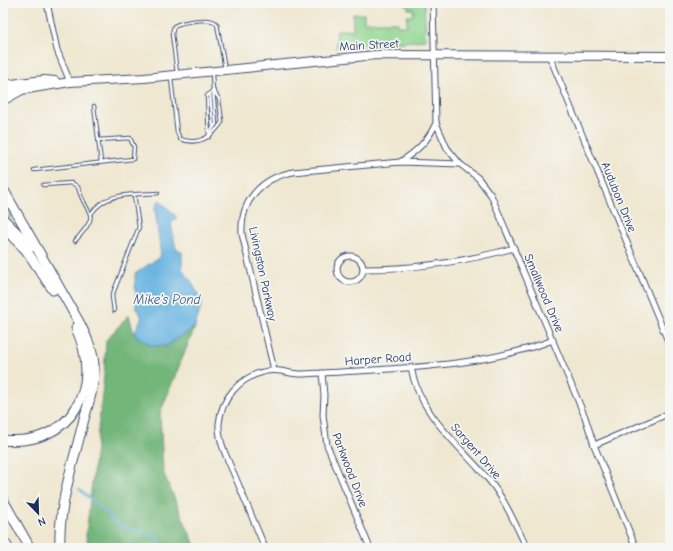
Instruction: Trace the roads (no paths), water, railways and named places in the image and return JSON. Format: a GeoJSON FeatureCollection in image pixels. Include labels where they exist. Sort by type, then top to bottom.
{"type":"FeatureCollection","features":[{"type":"Feature","properties":{"kind":"highway"},"geometry":{"type":"LineString","coordinates":[[3,100],[21,90]]}},
{"type":"Feature","properties":{"kind":"highway"},"geometry":{"type":"LineString","coordinates":[[3,189],[86,335],[94,365],[92,390],[64,498],[59,534],[60,548]]}},
{"type":"Feature","properties":{"kind":"highway"},"geometry":{"type":"LineString","coordinates":[[3,219],[23,237],[49,270]]}},
{"type":"Feature","properties":{"kind":"highway"},"geometry":{"type":"LineString","coordinates":[[3,227],[26,250],[48,280],[80,337],[86,367],[84,391],[79,404],[65,422],[57,428],[35,439],[21,441],[3,440]]}},
{"type":"Feature","properties":{"kind":"highway"},"geometry":{"type":"LineString","coordinates":[[3,500],[30,548]]}},
{"type":"Feature","properties":{"kind":"highway"},"geometry":{"type":"LineString","coordinates":[[3,540],[8,548]]}},
{"type":"Feature","properties":{"kind":"main road","name":"Main Street"},"geometry":{"type":"LineString","coordinates":[[3,93],[70,82],[174,75],[376,55],[670,56]]}},
{"type":"Feature","properties":{"kind":"main road","name":"Main Street"},"geometry":{"type":"LineString","coordinates":[[3,85],[44,80],[70,82]]}},
{"type":"Feature","properties":{"kind":"street"},"geometry":{"type":"LineString","coordinates":[[47,3],[57,50],[70,82]]}},
{"type":"Feature","properties":{"kind":"street","name":"Smallwood Drive"},"geometry":{"type":"LineString","coordinates":[[433,3],[436,123],[447,148],[460,164],[469,170],[486,187],[553,340],[636,548]]}},
{"type":"Feature","properties":{"kind":"street","name":"Audubon Drive"},"geometry":{"type":"LineString","coordinates":[[549,55],[670,346]]}},
{"type":"Feature","properties":{"kind":"street","name":"Livingston Parkway"},"geometry":{"type":"LineString","coordinates":[[400,162],[422,146],[430,137],[436,123]]}},
{"type":"Feature","properties":{"kind":"street","name":"Livingston Parkway"},"geometry":{"type":"LineString","coordinates":[[274,370],[242,234],[243,218],[248,202],[259,188],[278,175],[400,162],[460,164]]}},
{"type":"Feature","properties":{"kind":"street"},"geometry":{"type":"LineString","coordinates":[[364,270],[437,266],[514,248]]}},
{"type":"Feature","properties":{"kind":"street"},"geometry":{"type":"LineString","coordinates":[[350,256],[361,262],[364,270],[360,278],[352,283],[344,281],[340,278],[337,270],[339,261],[350,256]]}},
{"type":"Feature","properties":{"kind":"street","name":"Harper Road"},"geometry":{"type":"LineString","coordinates":[[265,548],[224,450],[219,433],[222,413],[231,392],[239,384],[262,372],[274,370],[298,374],[462,364],[502,356],[553,340]]}},
{"type":"Feature","properties":{"kind":"street","name":"Sargent Drive"},"geometry":{"type":"LineString","coordinates":[[411,367],[416,387],[424,402],[447,434],[497,492],[511,515],[527,548]]}},
{"type":"Feature","properties":{"kind":"street","name":"Parkwood Drive"},"geometry":{"type":"LineString","coordinates":[[322,373],[324,395],[323,415],[327,445],[370,548]]}},
{"type":"Feature","properties":{"kind":"street"},"geometry":{"type":"LineString","coordinates":[[594,445],[670,414]]}},
{"type":"Feature","properties":{"kind":"lane"},"geometry":{"type":"LineString","coordinates":[[213,90],[219,99],[222,122],[216,131],[208,138],[186,141],[180,139],[177,132],[172,34],[174,26],[205,20],[211,20],[218,24],[225,70]]}},
{"type":"Feature","properties":{"kind":"lane"},"geometry":{"type":"LineString","coordinates":[[208,138],[210,132],[216,124],[212,71]]}},
{"type":"Feature","properties":{"kind":"lane"},"geometry":{"type":"LineString","coordinates":[[210,132],[207,96],[213,90]]}},
{"type":"Feature","properties":{"kind":"lane"},"geometry":{"type":"LineString","coordinates":[[210,93],[213,128]]}},
{"type":"Feature","properties":{"kind":"lane"},"geometry":{"type":"LineString","coordinates":[[94,106],[100,162]]}},
{"type":"Feature","properties":{"kind":"lane"},"geometry":{"type":"LineString","coordinates":[[34,170],[133,159],[134,147],[130,138],[98,140]]}},
{"type":"Feature","properties":{"kind":"lane"},"geometry":{"type":"LineString","coordinates":[[43,185],[72,183],[78,187],[80,195],[91,214]]}},
{"type":"Feature","properties":{"kind":"lane"},"geometry":{"type":"LineString","coordinates":[[75,241],[90,224],[91,214],[97,205],[110,197],[158,193]]}},
{"type":"Feature","properties":{"kind":"lane"},"geometry":{"type":"LineString","coordinates":[[114,310],[112,296],[139,228],[134,195]]}},
{"type":"Feature","properties":{"kind":"water","name":"Mike's Pond"},"geometry":{"type":"Polygon","coordinates":[[[159,200],[177,217],[171,224],[176,249],[182,252],[182,269],[191,281],[202,302],[195,327],[167,346],[151,346],[134,334],[142,317],[136,308],[135,274],[161,256],[155,209],[159,200]]]}},
{"type":"Feature","properties":{"kind":"waterway"},"geometry":{"type":"LineString","coordinates":[[79,489],[121,526],[152,534],[166,548]]}}]}
